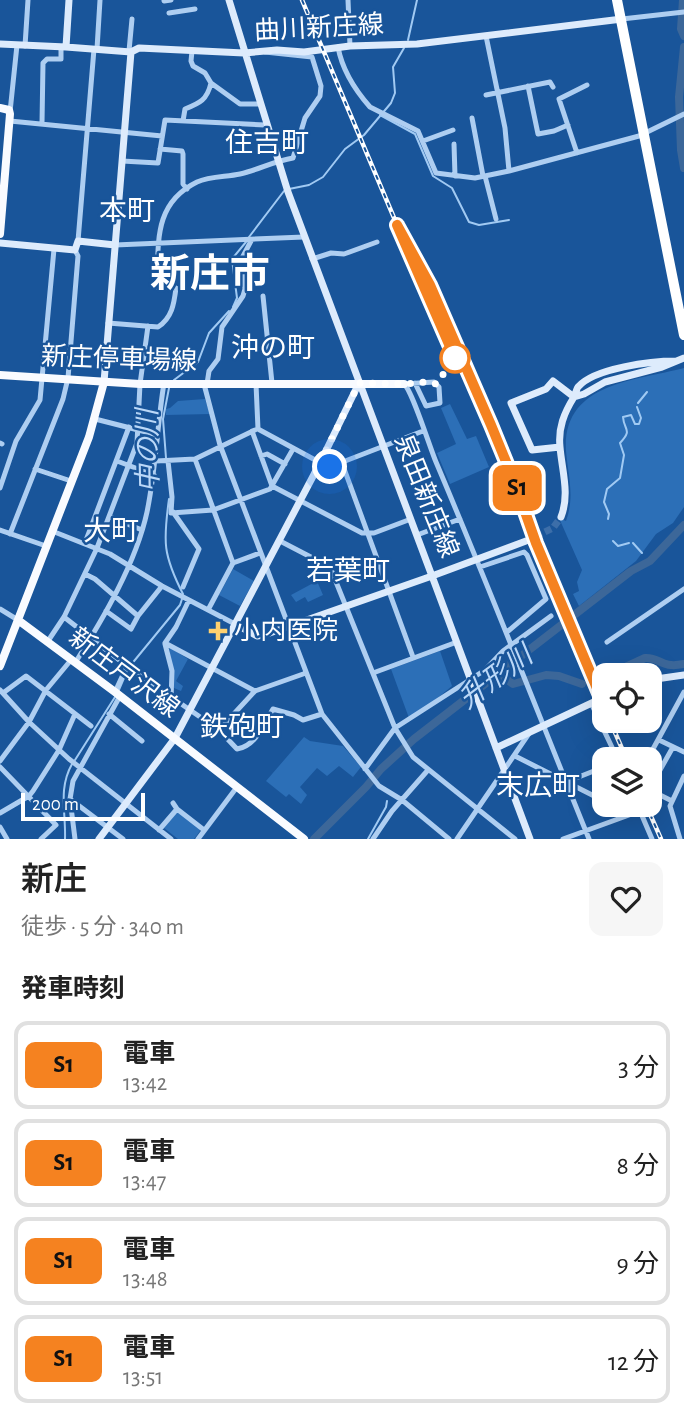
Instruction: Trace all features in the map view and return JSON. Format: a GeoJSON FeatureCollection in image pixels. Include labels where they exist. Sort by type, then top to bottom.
{"type":"FeatureCollection","features":[{"type":"Feature","properties":{"kind":"highway"},"geometry":{"type":"LineString","coordinates":[[617,0],[684,335]]}},
{"type":"Feature","properties":{"kind":"main road"},"geometry":{"type":"LineString","coordinates":[[0,108],[9,110],[10,118],[0,234]]}},
{"type":"Feature","properties":{"kind":"main road","name":"新庄停車場線"},"geometry":{"type":"LineString","coordinates":[[0,375],[140,384],[404,384]]}},
{"type":"Feature","properties":{"kind":"main road"},"geometry":{"type":"LineString","coordinates":[[0,666],[95,419],[104,382]]}},
{"type":"Feature","properties":{"kind":"main road","name":"新庄戸沢線"},"geometry":{"type":"LineString","coordinates":[[18,620],[304,839]]}},
{"type":"Feature","properties":{"kind":"street"},"geometry":{"type":"LineString","coordinates":[[28,0],[10,118],[124,134],[162,136]]}},
{"type":"Feature","properties":{"kind":"street"},"geometry":{"type":"LineString","coordinates":[[42,123],[43,63],[47,59],[61,60],[69,0]]}},
{"type":"Feature","properties":{"kind":"street"},"geometry":{"type":"LineString","coordinates":[[10,534],[63,399],[68,378],[78,256],[76,245],[100,0]]}},
{"type":"Feature","properties":{"kind":"street","name":"泉田新庄線"},"geometry":{"type":"LineString","coordinates":[[229,0],[287,190],[432,576],[478,563],[526,541]]}},
{"type":"Feature","properties":{"kind":"street"},"geometry":{"type":"LineString","coordinates":[[348,0],[350,46]]}},
{"type":"Feature","properties":{"kind":"street"},"geometry":{"type":"LineString","coordinates":[[169,13],[195,9]]}},
{"type":"Feature","properties":{"kind":"street"},"geometry":{"type":"LineString","coordinates":[[622,19],[681,12]]}},
{"type":"Feature","properties":{"kind":"street"},"geometry":{"type":"LineString","coordinates":[[104,382],[132,19]]}},
{"type":"Feature","properties":{"kind":"street","name":"曲川新庄線"},"geometry":{"type":"LineString","coordinates":[[0,44],[130,52],[139,48],[244,53],[261,50],[304,52],[350,46],[418,44],[622,19]]}},
{"type":"Feature","properties":{"kind":"street"},"geometry":{"type":"LineString","coordinates":[[486,36],[505,128],[509,171]]}},
{"type":"Feature","properties":{"kind":"street"},"geometry":{"type":"LineString","coordinates":[[338,47],[351,80],[370,107],[418,131],[436,173],[475,178],[509,171],[644,133],[683,114]]}},
{"type":"Feature","properties":{"kind":"street"},"geometry":{"type":"LineString","coordinates":[[108,323],[161,326],[174,304],[176,288],[157,287],[160,225],[167,206],[198,182],[246,173],[293,158],[305,118],[320,96],[321,86],[312,57],[267,54],[261,50]]}},
{"type":"Feature","properties":{"kind":"street"},"geometry":{"type":"LineString","coordinates":[[192,51],[193,66],[205,72],[211,83],[240,104],[259,104]]}},
{"type":"Feature","properties":{"kind":"street"},"geometry":{"type":"LineString","coordinates":[[486,95],[550,82],[553,87]]}},
{"type":"Feature","properties":{"kind":"street"},"geometry":{"type":"LineString","coordinates":[[183,121],[185,109],[202,102],[211,83]]}},
{"type":"Feature","properties":{"kind":"street"},"geometry":{"type":"LineString","coordinates":[[577,153],[559,99],[587,85]]}},
{"type":"Feature","properties":{"kind":"street"},"geometry":{"type":"LineString","coordinates":[[528,86],[538,134],[568,125]]}},
{"type":"Feature","properties":{"kind":"street"},"geometry":{"type":"LineString","coordinates":[[472,118],[496,219]]}},
{"type":"Feature","properties":{"kind":"street"},"geometry":{"type":"LineString","coordinates":[[122,161],[158,163],[165,120],[265,125]]}},
{"type":"Feature","properties":{"kind":"street"},"geometry":{"type":"LineString","coordinates":[[423,141],[453,130]]}},
{"type":"Feature","properties":{"kind":"street"},"geometry":{"type":"LineString","coordinates":[[454,144],[455,176]]}},
{"type":"Feature","properties":{"kind":"street"},"geometry":{"type":"LineString","coordinates":[[160,149],[182,151],[183,184],[187,189]]}},
{"type":"Feature","properties":{"kind":"street"},"geometry":{"type":"LineString","coordinates":[[0,243],[54,249],[76,245],[304,237]]}},
{"type":"Feature","properties":{"kind":"street"},"geometry":{"type":"LineString","coordinates":[[248,241],[241,260],[245,289],[243,296],[222,327],[218,359],[209,371],[206,384],[220,445],[322,714],[379,786],[402,800],[449,839]]}},
{"type":"Feature","properties":{"kind":"street"},"geometry":{"type":"LineString","coordinates":[[312,259],[331,253],[344,254],[377,242]]}},
{"type":"Feature","properties":{"kind":"street"},"geometry":{"type":"LineString","coordinates":[[0,488],[16,441],[40,400],[54,249]]}},
{"type":"Feature","properties":{"kind":"street"},"geometry":{"type":"LineString","coordinates":[[263,296],[272,383]]}},
{"type":"Feature","properties":{"kind":"street"},"geometry":{"type":"LineString","coordinates":[[85,543],[133,428],[148,326]]}},
{"type":"Feature","properties":{"kind":"street"},"geometry":{"type":"LineString","coordinates":[[561,517],[566,489],[560,447],[561,423],[578,387],[591,378],[620,369],[680,360]]}},
{"type":"Feature","properties":{"kind":"street"},"geometry":{"type":"LineString","coordinates":[[560,447],[532,450],[511,403],[546,388],[553,381],[574,397]]}},
{"type":"Feature","properties":{"kind":"street"},"geometry":{"type":"LineString","coordinates":[[0,761],[29,722],[46,690],[91,638],[128,565],[142,530],[169,383]]}},
{"type":"Feature","properties":{"kind":"street"},"geometry":{"type":"LineString","coordinates":[[99,839],[175,738],[280,541],[359,383]]}},
{"type":"Feature","properties":{"kind":"street"},"geometry":{"type":"LineString","coordinates":[[404,384],[415,383],[436,384],[440,403],[426,406],[415,383]]}},
{"type":"Feature","properties":{"kind":"street"},"geometry":{"type":"LineString","coordinates":[[256,384],[255,430],[272,486],[368,535],[411,519]]}},
{"type":"Feature","properties":{"kind":"street"},"geometry":{"type":"LineString","coordinates":[[404,384],[410,391],[423,431],[589,839]]}},
{"type":"Feature","properties":{"kind":"street"},"geometry":{"type":"LineString","coordinates":[[95,419],[158,435]]}},
{"type":"Feature","properties":{"kind":"street"},"geometry":{"type":"LineString","coordinates":[[48,641],[64,617],[110,516],[137,443],[133,428]]}},
{"type":"Feature","properties":{"kind":"street"},"geometry":{"type":"LineString","coordinates":[[156,461],[195,459],[255,430],[330,467]]}},
{"type":"Feature","properties":{"kind":"street"},"geometry":{"type":"LineString","coordinates":[[314,473],[423,431]]}},
{"type":"Feature","properties":{"kind":"street"},"geometry":{"type":"LineString","coordinates":[[264,455],[274,439]]}},
{"type":"Feature","properties":{"kind":"street"},"geometry":{"type":"LineString","coordinates":[[173,512],[213,510],[272,486],[293,449]]}},
{"type":"Feature","properties":{"kind":"street"},"geometry":{"type":"LineString","coordinates":[[264,455],[285,464]]}},
{"type":"Feature","properties":{"kind":"street"},"geometry":{"type":"LineString","coordinates":[[195,459],[233,563]]}},
{"type":"Feature","properties":{"kind":"street"},"geometry":{"type":"LineString","coordinates":[[117,461],[153,475]]}},
{"type":"Feature","properties":{"kind":"street"},"geometry":{"type":"LineString","coordinates":[[167,461],[172,496],[171,513],[173,512],[199,550],[183,587]]}},
{"type":"Feature","properties":{"kind":"street"},"geometry":{"type":"LineString","coordinates":[[342,463],[413,657]]}},
{"type":"Feature","properties":{"kind":"street"},"geometry":{"type":"LineString","coordinates":[[35,469],[71,481]]}},
{"type":"Feature","properties":{"kind":"street"},"geometry":{"type":"LineString","coordinates":[[98,510],[142,530]]}},
{"type":"Feature","properties":{"kind":"street"},"geometry":{"type":"LineString","coordinates":[[416,535],[460,519]]}},
{"type":"Feature","properties":{"kind":"street"},"geometry":{"type":"LineString","coordinates":[[0,530],[46,546]]}},
{"type":"Feature","properties":{"kind":"street"},"geometry":{"type":"LineString","coordinates":[[52,531],[97,548],[257,636],[432,576],[530,839]]}},
{"type":"Feature","properties":{"kind":"street"},"geometry":{"type":"LineString","coordinates":[[280,541],[330,567],[396,729],[409,751],[428,770],[515,839]]}},
{"type":"Feature","properties":{"kind":"street"},"geometry":{"type":"LineString","coordinates":[[478,563],[524,552],[546,599],[507,632]]}},
{"type":"Feature","properties":{"kind":"street"},"geometry":{"type":"LineString","coordinates":[[208,610],[233,563],[260,553]]}},
{"type":"Feature","properties":{"kind":"street"},"geometry":{"type":"LineString","coordinates":[[85,574],[95,579],[138,615]]}},
{"type":"Feature","properties":{"kind":"street"},"geometry":{"type":"LineString","coordinates":[[106,611],[131,629],[138,615],[162,586]]}},
{"type":"Feature","properties":{"kind":"street"},"geometry":{"type":"LineString","coordinates":[[607,642],[684,589]]}},
{"type":"Feature","properties":{"kind":"street"},"geometry":{"type":"LineString","coordinates":[[165,643],[176,628],[185,598]]}},
{"type":"Feature","properties":{"kind":"street"},"geometry":{"type":"LineString","coordinates":[[0,609],[18,620]]}},
{"type":"Feature","properties":{"kind":"street"},"geometry":{"type":"LineString","coordinates":[[365,769],[396,729],[485,670],[551,616]]}},
{"type":"Feature","properties":{"kind":"street"},"geometry":{"type":"LineString","coordinates":[[64,617],[127,666],[109,714],[73,781],[70,799],[75,839]]}},
{"type":"Feature","properties":{"kind":"street"},"geometry":{"type":"LineString","coordinates":[[373,673],[457,642]]}},
{"type":"Feature","properties":{"kind":"street"},"geometry":{"type":"LineString","coordinates":[[165,643],[255,691]]}},
{"type":"Feature","properties":{"kind":"street"},"geometry":{"type":"LineString","coordinates":[[165,643],[172,671],[171,699]]}},
{"type":"Feature","properties":{"kind":"street"},"geometry":{"type":"LineString","coordinates":[[132,670],[219,730],[237,749],[253,742],[273,709],[303,720],[322,714]]}},
{"type":"Feature","properties":{"kind":"street"},"geometry":{"type":"LineString","coordinates":[[219,730],[255,691],[306,673]]}},
{"type":"Feature","properties":{"kind":"street"},"geometry":{"type":"LineString","coordinates":[[662,678],[684,675]]}},
{"type":"Feature","properties":{"kind":"street"},"geometry":{"type":"LineString","coordinates":[[91,726],[24,676],[2,692],[29,722],[69,759],[171,839]]}},
{"type":"Feature","properties":{"kind":"street"},"geometry":{"type":"LineString","coordinates":[[655,747],[684,692]]}},
{"type":"Feature","properties":{"kind":"street"},"geometry":{"type":"LineString","coordinates":[[496,748],[592,703]]}},
{"type":"Feature","properties":{"kind":"street"},"geometry":{"type":"LineString","coordinates":[[0,813],[29,796],[59,750],[75,714]]}},
{"type":"Feature","properties":{"kind":"street"},"geometry":{"type":"LineString","coordinates":[[109,714],[142,741]]}},
{"type":"Feature","properties":{"kind":"street"},"geometry":{"type":"LineString","coordinates":[[457,839],[531,730]]}},
{"type":"Feature","properties":{"kind":"street"},"geometry":{"type":"LineString","coordinates":[[659,740],[684,752]]}},
{"type":"Feature","properties":{"kind":"street"},"geometry":{"type":"LineString","coordinates":[[672,800],[652,791],[651,786],[673,747]]}},
{"type":"Feature","properties":{"kind":"street"},"geometry":{"type":"LineString","coordinates":[[515,756],[592,795]]}},
{"type":"Feature","properties":{"kind":"street"},"geometry":{"type":"LineString","coordinates":[[0,767],[56,825],[41,839]]}},
{"type":"Feature","properties":{"kind":"street"},"geometry":{"type":"LineString","coordinates":[[373,839],[428,770]]}},
{"type":"Feature","properties":{"kind":"street"},"geometry":{"type":"LineString","coordinates":[[566,783],[592,772]]}},
{"type":"Feature","properties":{"kind":"street"},"geometry":{"type":"LineString","coordinates":[[680,839],[670,810],[684,776]]}},
{"type":"Feature","properties":{"kind":"street"},"geometry":{"type":"LineString","coordinates":[[200,838],[237,787]]}},
{"type":"Feature","properties":{"kind":"street"},"geometry":{"type":"LineString","coordinates":[[70,799],[123,839]]}},
{"type":"Feature","properties":{"kind":"street"},"geometry":{"type":"LineString","coordinates":[[173,803],[204,831]]}},
{"type":"Feature","properties":{"kind":"street"},"geometry":{"type":"LineString","coordinates":[[159,830],[177,809]]}},
{"type":"Feature","properties":{"kind":"street"},"geometry":{"type":"LineString","coordinates":[[564,839],[640,811],[652,839]]}},
{"type":"Feature","properties":{"kind":"street"},"geometry":{"type":"LineString","coordinates":[[0,827],[7,839]]}},
{"type":"Feature","properties":{"kind":"shaded area"},"geometry":{"type":"Polygon","coordinates":[[[684,368],[684,507],[673,523],[656,534],[636,561],[579,606],[573,594],[579,591],[577,582],[582,570],[559,518],[566,521],[570,503],[566,451],[568,428],[576,411],[588,398],[605,389],[684,368]]]}},
{"type":"Feature","properties":{"kind":"shaded area"},"geometry":{"type":"Polygon","coordinates":[[[205,399],[210,414],[166,415],[166,409],[178,401],[205,399]]]}},
{"type":"Feature","properties":{"kind":"shaded area"},"geometry":{"type":"Polygon","coordinates":[[[450,404],[467,439],[476,436],[489,467],[450,484],[437,453],[456,444],[441,408],[450,404]]]}},
{"type":"Feature","properties":{"kind":"shaded area"},"geometry":{"type":"Polygon","coordinates":[[[233,569],[254,581],[240,606],[219,595],[233,569]]]}},
{"type":"Feature","properties":{"kind":"shaded area"},"geometry":{"type":"Polygon","coordinates":[[[317,581],[323,595],[308,602],[305,597],[296,602],[291,595],[317,581]]]}},
{"type":"Feature","properties":{"kind":"shaded area"},"geometry":{"type":"Polygon","coordinates":[[[169,647],[188,659],[176,681],[183,686],[181,691],[174,688],[169,647]]]}},
{"type":"Feature","properties":{"kind":"shaded area"},"geometry":{"type":"Polygon","coordinates":[[[440,651],[452,686],[416,716],[409,718],[391,669],[440,651]]]}},
{"type":"Feature","properties":{"kind":"shaded area"},"geometry":{"type":"Polygon","coordinates":[[[304,737],[310,741],[343,746],[361,767],[353,777],[339,766],[327,776],[317,768],[300,787],[307,795],[301,804],[289,794],[286,797],[266,781],[304,737]]]}},
{"type":"Feature","properties":{"kind":"shaded area"},"geometry":{"type":"Polygon","coordinates":[[[178,811],[199,828],[200,831],[194,839],[178,839],[164,828],[178,811]]]}},
{"type":"Feature","properties":{"kind":"waterway","name":"中の川"},"geometry":{"type":"LineString","coordinates":[[408,40],[417,0]]}},
{"type":"Feature","properties":{"kind":"waterway"},"geometry":{"type":"LineString","coordinates":[[683,0],[681,29],[684,36]]}},
{"type":"Feature","properties":{"kind":"waterway"},"geometry":{"type":"LineString","coordinates":[[684,47],[679,97],[684,168]]}},
{"type":"Feature","properties":{"kind":"waterway","name":"中の川"},"geometry":{"type":"LineString","coordinates":[[289,189],[309,185],[323,177],[345,149],[364,135],[391,103],[395,93],[393,67],[404,48]]}},
{"type":"Feature","properties":{"kind":"waterway"},"geometry":{"type":"LineString","coordinates":[[380,115],[415,134],[433,176],[452,188],[469,222],[479,225],[509,220]]}},
{"type":"Feature","properties":{"kind":"waterway","name":"中の川"},"geometry":{"type":"LineString","coordinates":[[249,237],[284,191]]}},
{"type":"Feature","properties":{"kind":"waterway","name":"中の川"},"geometry":{"type":"LineString","coordinates":[[233,307],[237,298],[232,259],[246,242]]}},
{"type":"Feature","properties":{"kind":"waterway","name":"中の川"},"geometry":{"type":"LineString","coordinates":[[174,380],[198,362],[209,333],[229,311]]}},
{"type":"Feature","properties":{"kind":"waterway","name":"中の川"},"geometry":{"type":"LineString","coordinates":[[166,458],[163,419],[169,388]]}},
{"type":"Feature","properties":{"kind":"waterway"},"geometry":{"type":"LineString","coordinates":[[638,403],[647,392]]}},
{"type":"Feature","properties":{"kind":"waterway"},"geometry":{"type":"LineString","coordinates":[[608,519],[609,514],[604,502],[607,489],[620,478],[624,455],[620,443],[627,432],[623,417],[631,415],[635,424],[639,424],[641,418],[637,407]]}},
{"type":"Feature","properties":{"kind":"waterway","name":"中の川"},"geometry":{"type":"LineString","coordinates":[[169,499],[166,548],[183,594]]}},
{"type":"Feature","properties":{"kind":"waterway","name":"升形川"},"geometry":{"type":"LineString","coordinates":[[314,839],[381,769],[414,739],[631,571],[650,561],[684,525]]}},
{"type":"Feature","properties":{"kind":"waterway"},"geometry":{"type":"LineString","coordinates":[[613,541],[618,546],[629,543]]}},
{"type":"Feature","properties":{"kind":"waterway"},"geometry":{"type":"LineString","coordinates":[[633,543],[642,553]]}},
{"type":"Feature","properties":{"kind":"waterway","name":"中の川"},"geometry":{"type":"LineString","coordinates":[[130,666],[182,599]]}},
{"type":"Feature","properties":{"kind":"waterway"},"geometry":{"type":"LineString","coordinates":[[634,663],[645,658],[670,665],[684,664]]}},
{"type":"Feature","properties":{"kind":"waterway","name":"中の川"},"geometry":{"type":"LineString","coordinates":[[118,692],[127,671]]}},
{"type":"Feature","properties":{"kind":"waterway"},"geometry":{"type":"LineString","coordinates":[[498,673],[513,684],[546,675],[559,676],[582,684]]}},
{"type":"Feature","properties":{"kind":"waterway","name":"中の川"},"geometry":{"type":"LineString","coordinates":[[75,760],[115,697]]}},
{"type":"Feature","properties":{"kind":"waterway","name":"中の川"},"geometry":{"type":"LineString","coordinates":[[65,839],[64,792],[72,764]]}},
{"type":"Feature","properties":{"kind":"waterway"},"geometry":{"type":"LineString","coordinates":[[368,839],[387,801]]}},
{"type":"Feature","properties":{"kind":"tunnel"},"geometry":{"type":"LineString","coordinates":[[526,541],[553,528],[561,517]]}},
{"type":"Feature","properties":{"kind":"railway"},"geometry":{"type":"LineString","coordinates":[[302,0],[400,232]]}},
{"type":"Feature","properties":{"kind":"railway"},"geometry":{"type":"LineString","coordinates":[[397,225],[430,285],[510,470],[536,543],[592,676]]}},
{"type":"Feature","properties":{"kind":"railway"},"geometry":{"type":"LineString","coordinates":[[615,733],[621,747]]}},
{"type":"Feature","properties":{"kind":"railway"},"geometry":{"type":"LineString","coordinates":[[651,817],[661,839]]}},
{"type":"Feature","properties":{"kind":"train","name":"S1"},"geometry":{"type":"LineString","coordinates":[[455,358],[397,225],[430,285],[491,425],[536,543],[592,676]]}},
{"type":"Feature","properties":{"kind":"place","name":"小内医院"},"geometry":{"type":"Point","coordinates":[218,631]}},
{"type":"Feature","properties":{"kind":"district","name":"住吉町"},"geometry":{"type":"Point","coordinates":[267,144]}},
{"type":"Feature","properties":{"kind":"district","name":"本町"},"geometry":{"type":"Point","coordinates":[127,212]}},
{"type":"Feature","properties":{"kind":"district","name":"新庄市"},"geometry":{"type":"Point","coordinates":[210,275]}},
{"type":"Feature","properties":{"kind":"district","name":"沖の町"},"geometry":{"type":"Point","coordinates":[273,349]}},
{"type":"Feature","properties":{"kind":"district","name":"大町"},"geometry":{"type":"Point","coordinates":[111,532]}},
{"type":"Feature","properties":{"kind":"district","name":"若葉町"},"geometry":{"type":"Point","coordinates":[348,572]}},
{"type":"Feature","properties":{"kind":"district","name":"鉄砲町"},"geometry":{"type":"Point","coordinates":[242,728]}},
{"type":"Feature","properties":{"kind":"district","name":"末広町"},"geometry":{"type":"Point","coordinates":[538,787]}},
{"type":"Feature","properties":{"kind":"route"},"geometry":{"type":"LineString","coordinates":[[330,467],[320,463],[359,383],[436,384],[455,358]]}}]}
